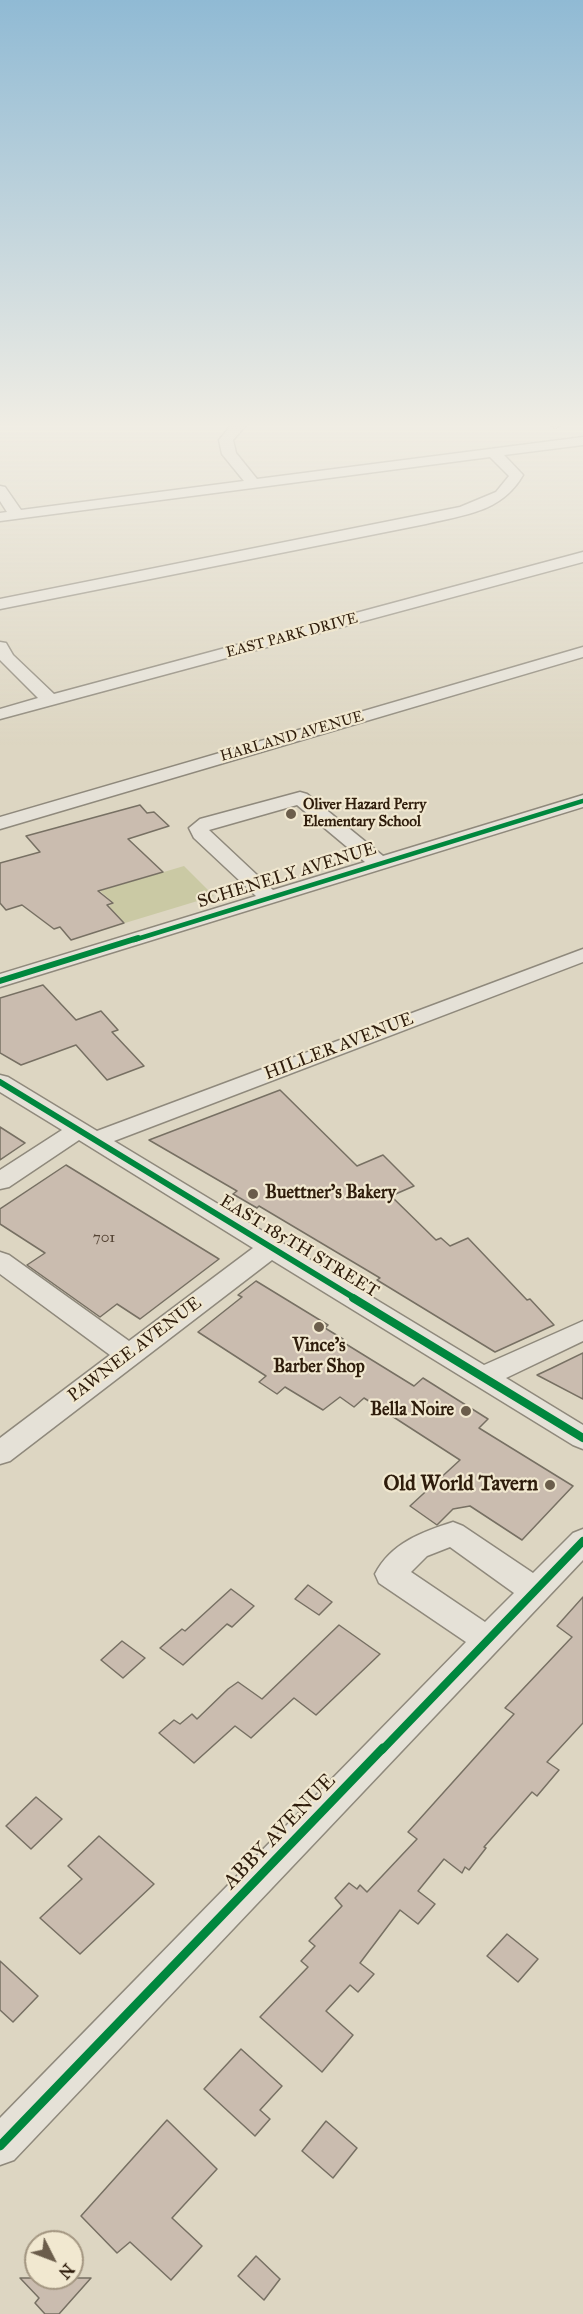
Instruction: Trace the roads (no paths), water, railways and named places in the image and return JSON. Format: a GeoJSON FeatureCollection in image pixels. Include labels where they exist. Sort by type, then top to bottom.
{"type":"FeatureCollection","features":[{"type":"Feature","properties":{"kind":"street"},"geometry":{"type":"LineString","coordinates":[[0,604],[369,531]]}},
{"type":"Feature","properties":{"kind":"street","name":"EAST PARK DRIVE"},"geometry":{"type":"LineString","coordinates":[[0,714],[583,557]]}},
{"type":"Feature","properties":{"kind":"street"},"geometry":{"type":"LineString","coordinates":[[0,647],[7,658],[51,700]]}},
{"type":"Feature","properties":{"kind":"street","name":"HARLAND AVENUE"},"geometry":{"type":"LineString","coordinates":[[0,823],[583,652]]}},
{"type":"Feature","properties":{"kind":"street"},"geometry":{"type":"LineString","coordinates":[[269,897],[201,834],[199,828],[207,823],[300,798],[380,864]]}},
{"type":"Feature","properties":{"kind":"street","name":"SCHENELY AVENUE"},"geometry":{"type":"LineString","coordinates":[[0,981],[583,801]]}},
{"type":"Feature","properties":{"kind":"street","name":"HILLER AVENUE"},"geometry":{"type":"LineString","coordinates":[[0,1180],[86,1135],[583,955]]}},
{"type":"Feature","properties":{"kind":"street","name":"EAST 185TH STREET"},"geometry":{"type":"LineString","coordinates":[[0,1082],[583,1438]]}},
{"type":"Feature","properties":{"kind":"street","name":"PAWNEE AVENUE"},"geometry":{"type":"LineString","coordinates":[[2,1449],[271,1247]]}},
{"type":"Feature","properties":{"kind":"street"},"geometry":{"type":"LineString","coordinates":[[0,1261],[129,1355]]}},
{"type":"Feature","properties":{"kind":"street"},"geometry":{"type":"LineString","coordinates":[[483,1377],[583,1330]]}},
{"type":"Feature","properties":{"kind":"street"},"geometry":{"type":"LineString","coordinates":[[487,1640],[390,1574],[416,1548],[453,1534],[535,1591]]}},
{"type":"Feature","properties":{"kind":"street","name":"ABBY AVENUE"},"geometry":{"type":"LineString","coordinates":[[0,2146],[583,1541]]}},
{"type":"Feature","properties":{"kind":"place","name":"Oliver Hazard Perry Elementary School"},"geometry":{"type":"Point","coordinates":[291,814]}},
{"type":"Feature","properties":{"kind":"place","name":"Buettner's Bakery"},"geometry":{"type":"Point","coordinates":[253,1194]}},
{"type":"Feature","properties":{"kind":"place","name":"Vince's Barber Shop"},"geometry":{"type":"Point","coordinates":[319,1327]}},
{"type":"Feature","properties":{"kind":"place","name":"Bella Noire"},"geometry":{"type":"Point","coordinates":[466,1411]}},
{"type":"Feature","properties":{"kind":"place","name":"Old World Tavern"},"geometry":{"type":"Point","coordinates":[550,1485]}}]}
